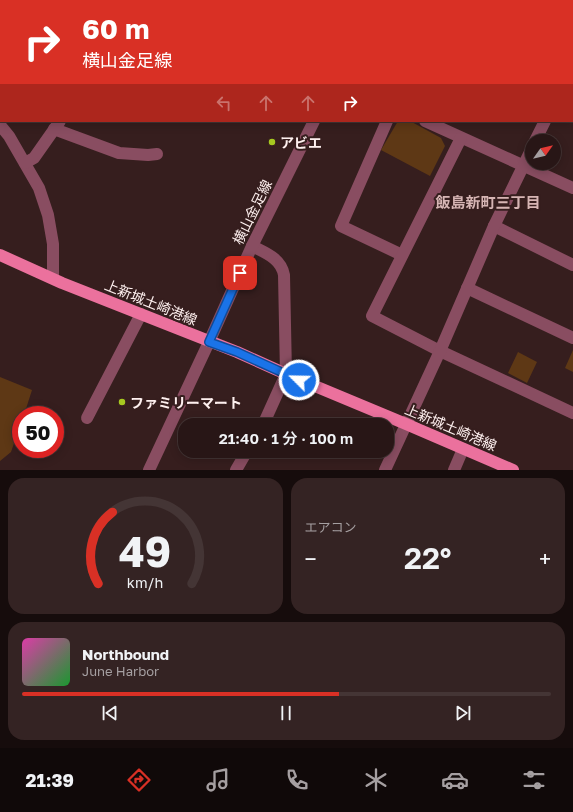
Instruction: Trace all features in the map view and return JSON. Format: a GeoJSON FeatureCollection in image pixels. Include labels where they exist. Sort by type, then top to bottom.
{"type":"FeatureCollection","features":[{"type":"Feature","properties":{"kind":"main road","name":"上新城土崎港線"},"geometry":{"type":"LineString","coordinates":[[0,255],[62,283],[237,352],[513,470]]}},
{"type":"Feature","properties":{"kind":"street","name":"横山金足線"},"geometry":{"type":"LineString","coordinates":[[149,470],[311,122]]}},
{"type":"Feature","properties":{"kind":"street"},"geometry":{"type":"LineString","coordinates":[[387,122],[341,226],[402,255]]}},
{"type":"Feature","properties":{"kind":"street"},"geometry":{"type":"LineString","coordinates":[[427,122],[573,188]]}},
{"type":"Feature","properties":{"kind":"street"},"geometry":{"type":"LineString","coordinates":[[539,134],[545,122]]}},
{"type":"Feature","properties":{"kind":"street"},"geometry":{"type":"LineString","coordinates":[[0,125],[9,136],[39,188],[48,215],[53,244],[53,278]]}},
{"type":"Feature","properties":{"kind":"street"},"geometry":{"type":"LineString","coordinates":[[25,163],[34,158],[57,125],[119,153],[148,155],[157,154]]}},
{"type":"Feature","properties":{"kind":"street"},"geometry":{"type":"LineString","coordinates":[[461,138],[372,316],[440,351],[573,413]]}},
{"type":"Feature","properties":{"kind":"street"},"geometry":{"type":"LineString","coordinates":[[385,470],[440,351],[494,226],[524,165]]}},
{"type":"Feature","properties":{"kind":"street"},"geometry":{"type":"LineString","coordinates":[[494,226],[573,265]]}},
{"type":"Feature","properties":{"kind":"street"},"geometry":{"type":"LineString","coordinates":[[252,246],[277,260],[283,268],[286,374],[266,418]]}},
{"type":"Feature","properties":{"kind":"street"},"geometry":{"type":"LineString","coordinates":[[467,288],[573,338]]}},
{"type":"Feature","properties":{"kind":"street"},"geometry":{"type":"LineString","coordinates":[[87,418],[140,314]]}},
{"type":"Feature","properties":{"kind":"street"},"geometry":{"type":"LineString","coordinates":[[454,470],[464,449]]}},
{"type":"Feature","properties":{"kind":"street"},"geometry":{"type":"LineString","coordinates":[[236,470],[243,458]]}},
{"type":"Feature","properties":{"kind":"shaded area"},"geometry":{"type":"Polygon","coordinates":[[[397,122],[412,122],[441,138],[445,146],[430,176],[381,150],[397,122]]]}},
{"type":"Feature","properties":{"kind":"shaded area"},"geometry":{"type":"Polygon","coordinates":[[[573,350],[573,372],[565,368],[573,350]]]}},
{"type":"Feature","properties":{"kind":"shaded area"},"geometry":{"type":"Polygon","coordinates":[[[518,352],[537,362],[527,383],[508,373],[518,352]]]}},
{"type":"Feature","properties":{"kind":"shaded area"},"geometry":{"type":"Polygon","coordinates":[[[0,377],[32,390],[27,406],[12,406],[12,449],[11,452],[0,461],[0,377]]]}},
{"type":"Feature","properties":{"kind":"place","name":"アビエ"},"geometry":{"type":"Point","coordinates":[272,142]}},
{"type":"Feature","properties":{"kind":"place","name":"ファミリーマート"},"geometry":{"type":"Point","coordinates":[122,402]}},
{"type":"Feature","properties":{"kind":"district","name":"飯島新町三丁目"},"geometry":{"type":"Point","coordinates":[488,202]}},
{"type":"Feature","properties":{"kind":"route"},"geometry":{"type":"LineString","coordinates":[[240,273],[209,342],[237,352],[299,380]]}}]}
